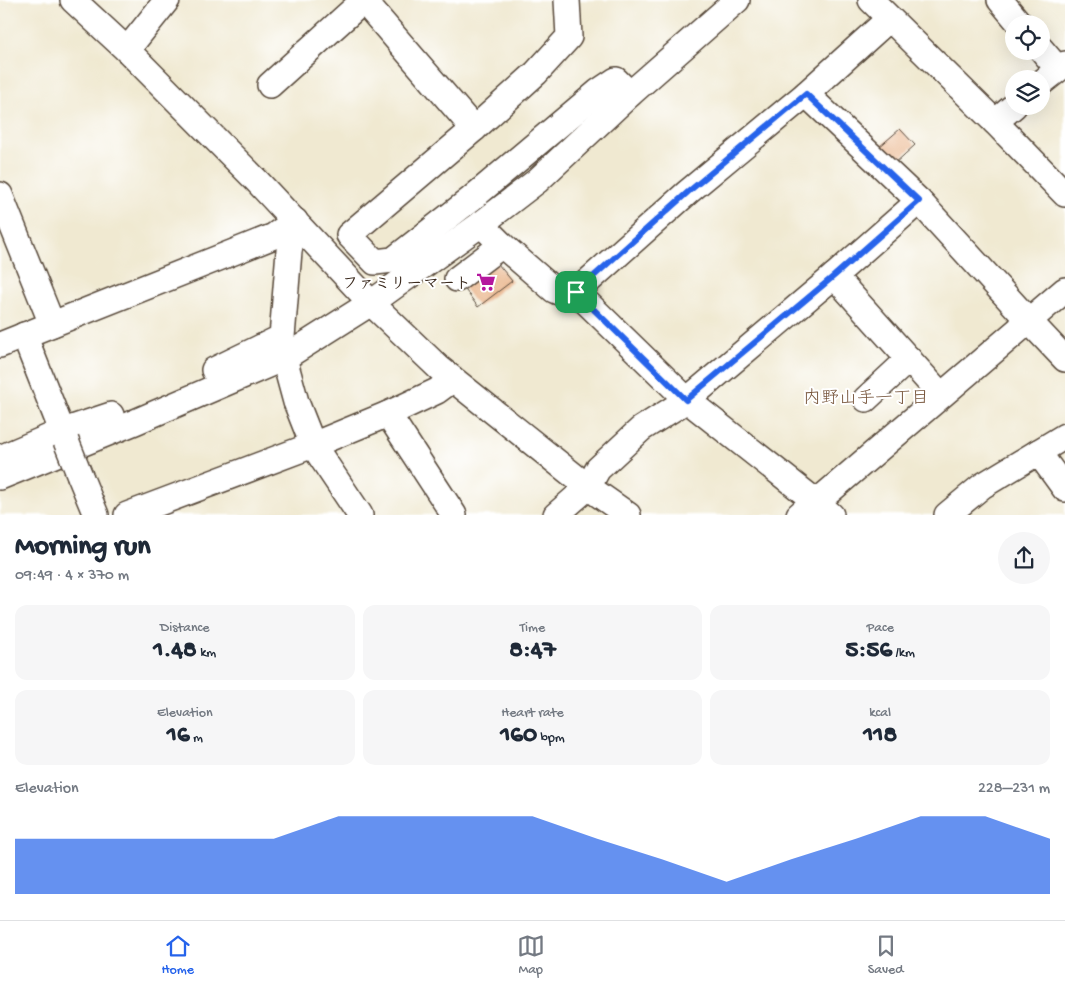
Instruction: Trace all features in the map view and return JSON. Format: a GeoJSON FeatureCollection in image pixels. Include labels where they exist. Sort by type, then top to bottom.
{"type":"FeatureCollection","features":[{"type":"Feature","properties":{"kind":"street"},"geometry":{"type":"LineString","coordinates":[[73,0],[127,50],[257,181],[371,303],[427,343],[452,380],[588,487],[628,515]]}},
{"type":"Feature","properties":{"kind":"street"},"geometry":{"type":"LineString","coordinates":[[127,50],[167,0]]}},
{"type":"Feature","properties":{"kind":"street"},"geometry":{"type":"LineString","coordinates":[[270,85],[363,0],[474,129]]}},
{"type":"Feature","properties":{"kind":"street"},"geometry":{"type":"LineString","coordinates":[[567,0],[570,37],[536,73],[474,129],[348,235],[375,262],[393,260],[471,199],[598,92],[616,80],[630,94]]}},
{"type":"Feature","properties":{"kind":"street"},"geometry":{"type":"LineString","coordinates":[[443,274],[481,224],[537,181],[630,94],[737,0]]}},
{"type":"Feature","properties":{"kind":"street"},"geometry":{"type":"LineString","coordinates":[[871,0],[889,19],[1004,114],[1065,194]]}},
{"type":"Feature","properties":{"kind":"street"},"geometry":{"type":"LineString","coordinates":[[1000,0],[1012,15]]}},
{"type":"Feature","properties":{"kind":"street"},"geometry":{"type":"LineString","coordinates":[[481,224],[502,245],[560,294],[576,292],[688,192],[806,94],[889,19]]}},
{"type":"Feature","properties":{"kind":"street"},"geometry":{"type":"LineString","coordinates":[[1048,60],[1055,72]]}},
{"type":"Feature","properties":{"kind":"street"},"geometry":{"type":"LineString","coordinates":[[806,94],[919,201],[1065,360]]}},
{"type":"Feature","properties":{"kind":"street"},"geometry":{"type":"LineString","coordinates":[[0,195],[52,324]]}},
{"type":"Feature","properties":{"kind":"street"},"geometry":{"type":"LineString","coordinates":[[556,515],[588,487],[598,470],[641,429],[686,400],[834,276],[919,201]]}},
{"type":"Feature","properties":{"kind":"street"},"geometry":{"type":"LineString","coordinates":[[0,345],[274,236],[295,221]]}},
{"type":"Feature","properties":{"kind":"street"},"geometry":{"type":"LineString","coordinates":[[295,221],[289,251],[283,348],[296,402],[313,445],[360,515]]}},
{"type":"Feature","properties":{"kind":"street"},"geometry":{"type":"LineString","coordinates":[[0,477],[135,422],[371,303],[443,274],[502,245]]}},
{"type":"Feature","properties":{"kind":"street"},"geometry":{"type":"LineString","coordinates":[[834,276],[941,396]]}},
{"type":"Feature","properties":{"kind":"street"},"geometry":{"type":"LineString","coordinates":[[576,292],[686,400],[815,510],[825,495],[1065,290]]}},
{"type":"Feature","properties":{"kind":"street"},"geometry":{"type":"LineString","coordinates":[[24,335],[96,515]]}},
{"type":"Feature","properties":{"kind":"street"},"geometry":{"type":"LineString","coordinates":[[0,458],[65,436],[176,388],[283,348]]}},
{"type":"Feature","properties":{"kind":"street"},"geometry":{"type":"LineString","coordinates":[[866,398],[909,359]]}},
{"type":"Feature","properties":{"kind":"street"},"geometry":{"type":"LineString","coordinates":[[127,515],[313,445],[388,414],[437,391],[452,380]]}},
{"type":"Feature","properties":{"kind":"street"},"geometry":{"type":"LineString","coordinates":[[388,414],[454,515]]}},
{"type":"Feature","properties":{"kind":"street"},"geometry":{"type":"LineString","coordinates":[[947,515],[982,486],[1065,436]]}},
{"type":"Feature","properties":{"kind":"street"},"geometry":{"type":"LineString","coordinates":[[1038,452],[1065,489]]}},
{"type":"Feature","properties":{"kind":"building"},"geometry":{"type":"Polygon","coordinates":[[[900,129],[915,145],[893,165],[878,148],[900,129]]]}},
{"type":"Feature","properties":{"kind":"building","name":"ファミリーマート"},"geometry":{"type":"Polygon","coordinates":[[[493,258],[512,281],[478,307],[460,283],[493,258]]]}},
{"type":"Feature","properties":{"kind":"place","name":"ファミリーマート"},"geometry":{"type":"Point","coordinates":[486,282]}},
{"type":"Feature","properties":{"kind":"district","name":"内野山手一丁目"},"geometry":{"type":"Point","coordinates":[866,397]}},
{"type":"Feature","properties":{"kind":"route"},"geometry":{"type":"LineString","coordinates":[[806,94],[919,201],[834,276],[686,400],[576,292],[688,192],[806,94]]}}]}
